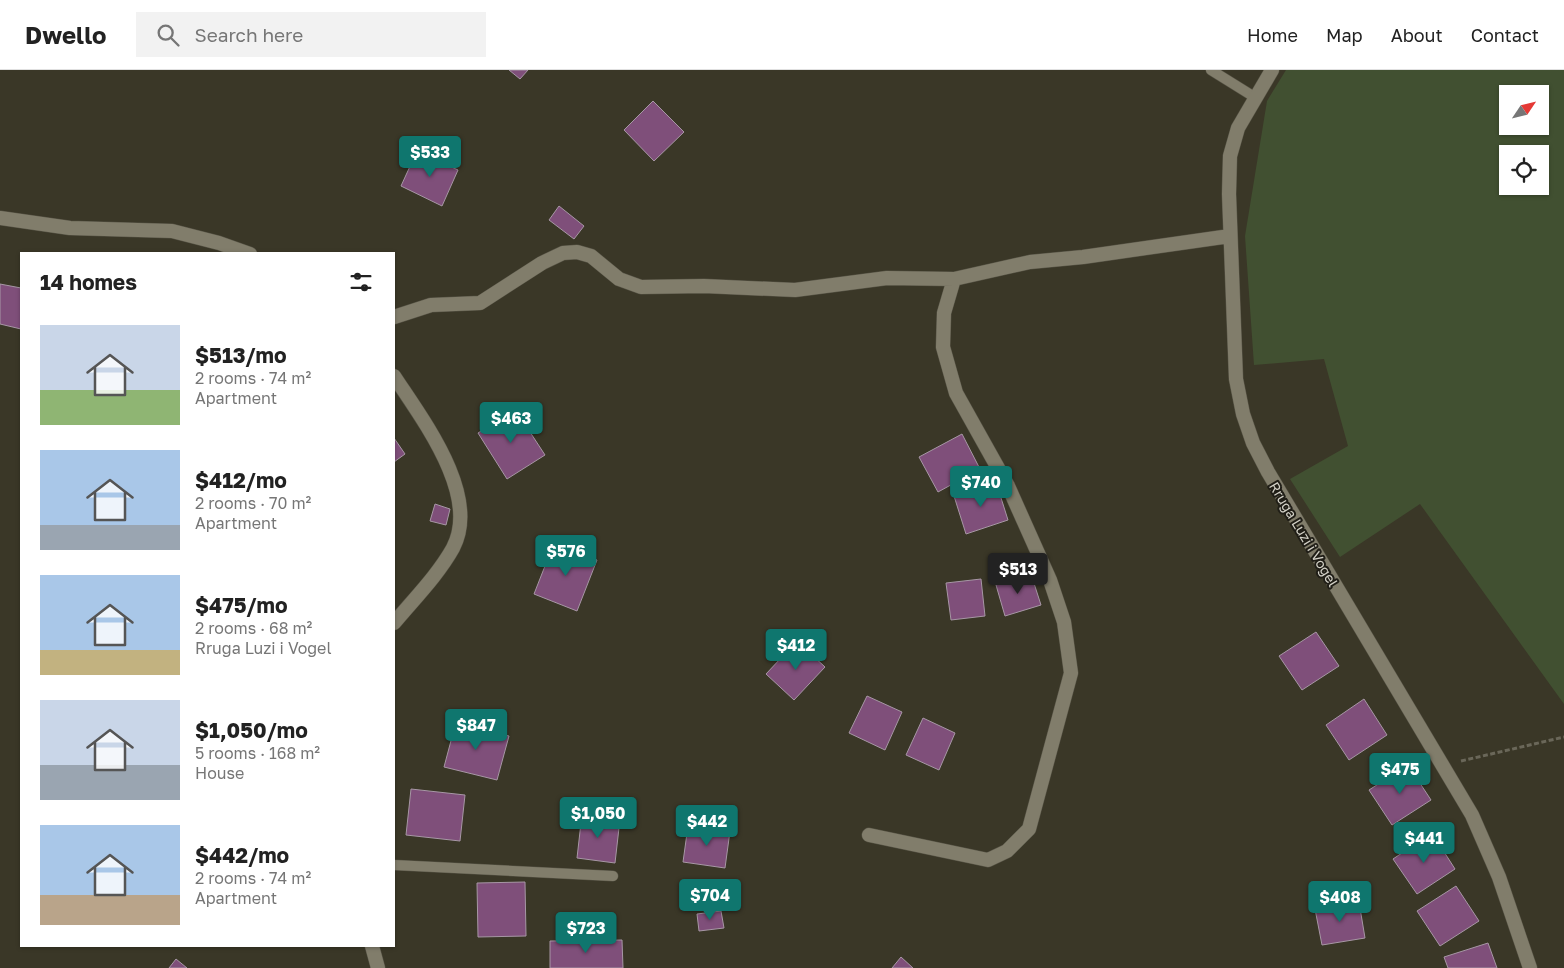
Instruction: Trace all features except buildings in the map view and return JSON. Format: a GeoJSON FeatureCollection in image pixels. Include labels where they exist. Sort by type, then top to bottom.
{"type":"FeatureCollection","features":[{"type":"Feature","properties":{"kind":"street","name":"Rruga Luzi i Vogel"},"geometry":{"type":"LineString","coordinates":[[1272,70],[1238,128],[1230,156],[1230,236],[1236,379],[1243,414],[1253,443],[1268,472],[1377,659],[1472,815],[1499,877],[1530,968]]}},
{"type":"Feature","properties":{"kind":"street"},"geometry":{"type":"LineString","coordinates":[[0,218],[26,224],[70,228],[172,231],[219,243],[244,252]]}},
{"type":"Feature","properties":{"kind":"street"},"geometry":{"type":"LineString","coordinates":[[395,317],[431,305],[480,303],[542,263],[563,253],[577,252],[591,256],[618,279],[641,287],[704,286],[795,290],[887,278],[954,280],[1030,262],[1083,257],[1230,236]]}},
{"type":"Feature","properties":{"kind":"street"},"geometry":{"type":"LineString","coordinates":[[869,835],[988,860],[1007,851],[1029,829],[1071,673],[1064,622],[1046,571],[1008,486],[956,392],[944,346],[944,313],[954,280]]}},
{"type":"Feature","properties":{"kind":"street"},"geometry":{"type":"LineString","coordinates":[[395,378],[428,427],[450,472],[459,500],[460,526],[454,547],[442,565],[395,621]]}},
{"type":"Feature","properties":{"kind":"street"},"geometry":{"type":"LineString","coordinates":[[372,947],[378,968]]}},
{"type":"Feature","properties":{"kind":"lane"},"geometry":{"type":"LineString","coordinates":[[1211,70],[1256,98]]}},
{"type":"Feature","properties":{"kind":"lane"},"geometry":{"type":"LineString","coordinates":[[395,865],[613,876]]}},
{"type":"Feature","properties":{"kind":"path"},"geometry":{"type":"LineString","coordinates":[[1443,765],[1564,737]]}},
{"type":"Feature","properties":{"kind":"green space"},"geometry":{"type":"Polygon","coordinates":[[[1286,70],[1564,70],[1564,704],[1420,504],[1340,557],[1290,479],[1348,446],[1324,359],[1254,365],[1245,236],[1267,101],[1286,70]]]}}]}
